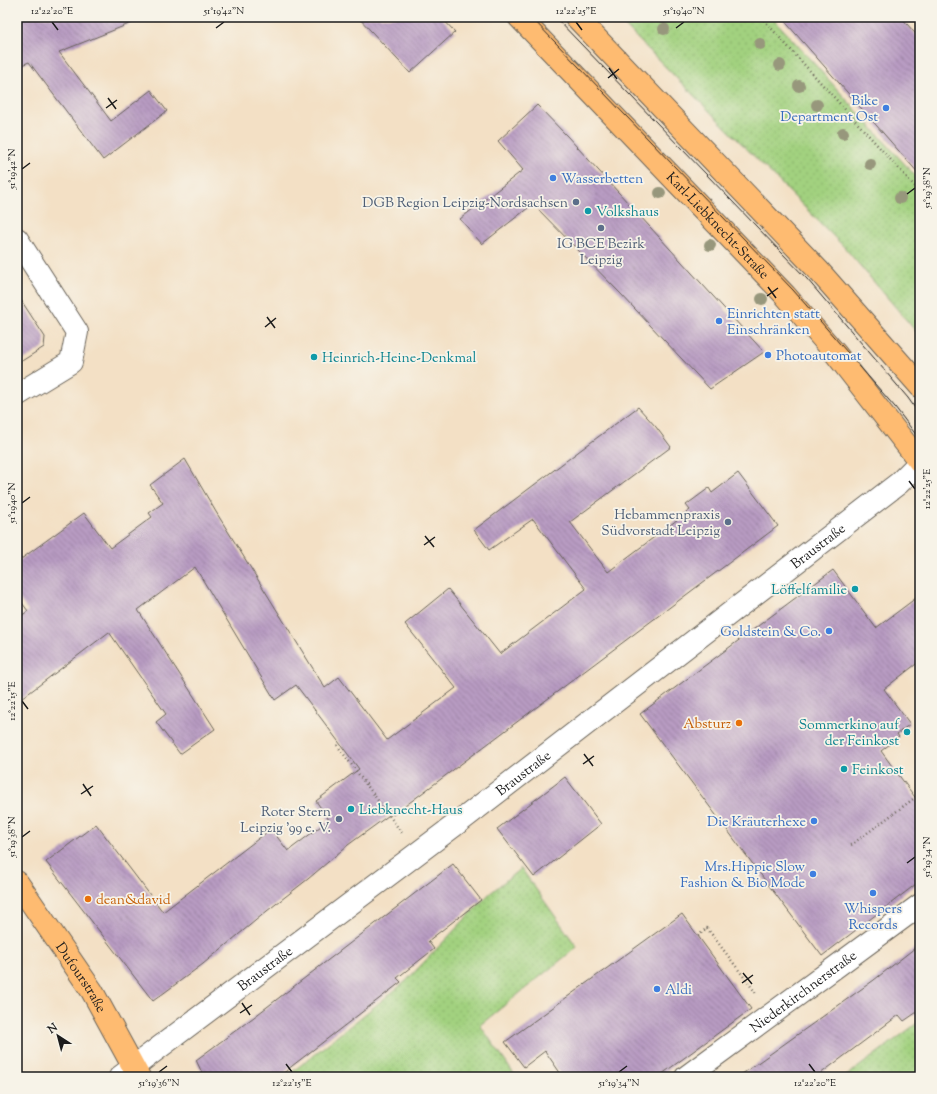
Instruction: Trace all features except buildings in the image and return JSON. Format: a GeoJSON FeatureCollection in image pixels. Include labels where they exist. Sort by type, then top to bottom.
{"type":"FeatureCollection","features":[{"type":"Feature","properties":{"kind":"main road","name":"Karl-Liebknecht-Straße"},"geometry":{"type":"LineString","coordinates":[[518,17],[785,295],[836,354],[920,462]]}},
{"type":"Feature","properties":{"kind":"main road"},"geometry":{"type":"LineString","coordinates":[[576,17],[818,270],[920,386]]}},
{"type":"Feature","properties":{"kind":"main road","name":"Dufourstraße"},"geometry":{"type":"LineString","coordinates":[[17,882],[92,991],[131,1074]]}},
{"type":"Feature","properties":{"kind":"street"},"geometry":{"type":"LineString","coordinates":[[17,239],[77,332],[71,362],[17,395]]}},
{"type":"Feature","properties":{"kind":"street","name":"Braustraße"},"geometry":{"type":"LineString","coordinates":[[131,1074],[899,483],[920,462]]}},
{"type":"Feature","properties":{"kind":"street","name":"Niederkirchnerstraße"},"geometry":{"type":"LineString","coordinates":[[686,1077],[920,905]]}},
{"type":"Feature","properties":{"kind":"path"},"geometry":{"type":"LineString","coordinates":[[761,17],[920,192]]}},
{"type":"Feature","properties":{"kind":"path"},"geometry":{"type":"LineString","coordinates":[[337,745],[417,854]]}},
{"type":"Feature","properties":{"kind":"path"},"geometry":{"type":"LineString","coordinates":[[851,845],[920,794]]}},
{"type":"Feature","properties":{"kind":"path"},"geometry":{"type":"LineString","coordinates":[[698,936],[707,928],[771,1014]]}},
{"type":"Feature","properties":{"kind":"green space"},"geometry":{"type":"Polygon","coordinates":[[[616,17],[772,17],[920,181],[920,336],[845,248],[616,17]]]}},
{"type":"Feature","properties":{"kind":"green space"},"geometry":{"type":"Polygon","coordinates":[[[521,868],[577,947],[480,1025],[516,1077],[286,1077],[405,982],[488,895],[521,868]]]}},
{"type":"Feature","properties":{"kind":"green space"},"geometry":{"type":"Polygon","coordinates":[[[920,1021],[920,1077],[845,1077],[920,1021]]]}},
{"type":"Feature","properties":{"kind":"tram line"},"geometry":{"type":"LineString","coordinates":[[531,17],[793,290],[895,407],[920,440]]}},
{"type":"Feature","properties":{"kind":"tram line"},"geometry":{"type":"LineString","coordinates":[[555,17],[807,279],[908,398],[920,415]]}},
{"type":"Feature","properties":{"kind":"place","name":"Bike Department Ost"},"geometry":{"type":"Point","coordinates":[886,108]}},
{"type":"Feature","properties":{"kind":"place","name":"Wasserbetten"},"geometry":{"type":"Point","coordinates":[553,178]}},
{"type":"Feature","properties":{"kind":"place","name":"DGB Region Leipzig-Nordsachsen"},"geometry":{"type":"Point","coordinates":[576,202]}},
{"type":"Feature","properties":{"kind":"place","name":"Volkshaus"},"geometry":{"type":"Point","coordinates":[588,211]}},
{"type":"Feature","properties":{"kind":"place","name":"IG BCE Bezirk Leipzig"},"geometry":{"type":"Point","coordinates":[601,228]}},
{"type":"Feature","properties":{"kind":"place","name":"Einrichten statt Einschränken"},"geometry":{"type":"Point","coordinates":[719,321]}},
{"type":"Feature","properties":{"kind":"place","name":"Photoautomat"},"geometry":{"type":"Point","coordinates":[768,355]}},
{"type":"Feature","properties":{"kind":"place","name":"Heinrich-Heine-Denkmal"},"geometry":{"type":"Point","coordinates":[314,357]}},
{"type":"Feature","properties":{"kind":"place","name":"Hebammenpraxis Südvorstadt Leipzig"},"geometry":{"type":"Point","coordinates":[728,522]}},
{"type":"Feature","properties":{"kind":"place","name":"Löffelfamilie"},"geometry":{"type":"Point","coordinates":[855,589]}},
{"type":"Feature","properties":{"kind":"place","name":"Goldstein & Co."},"geometry":{"type":"Point","coordinates":[829,631]}},
{"type":"Feature","properties":{"kind":"place","name":"Absturz"},"geometry":{"type":"Point","coordinates":[739,723]}},
{"type":"Feature","properties":{"kind":"place","name":"Sommerkino auf der Feinkost"},"geometry":{"type":"Point","coordinates":[907,732]}},
{"type":"Feature","properties":{"kind":"place","name":"Feinkost"},"geometry":{"type":"Point","coordinates":[844,769]}},
{"type":"Feature","properties":{"kind":"place","name":"Liebknecht-Haus"},"geometry":{"type":"Point","coordinates":[351,809]}},
{"type":"Feature","properties":{"kind":"place","name":"Roter Stern Leipzig ’99 e. V."},"geometry":{"type":"Point","coordinates":[339,819]}},
{"type":"Feature","properties":{"kind":"place","name":"Die Kräuterhexe"},"geometry":{"type":"Point","coordinates":[814,821]}},
{"type":"Feature","properties":{"kind":"place","name":"Mrs.Hippie Slow Fashion & Bio Mode"},"geometry":{"type":"Point","coordinates":[813,874]}},
{"type":"Feature","properties":{"kind":"place","name":"Whispers Records"},"geometry":{"type":"Point","coordinates":[873,893]}},
{"type":"Feature","properties":{"kind":"place","name":"dean&david"},"geometry":{"type":"Point","coordinates":[88,899]}},
{"type":"Feature","properties":{"kind":"place","name":"Aldi"},"geometry":{"type":"Point","coordinates":[657,989]}}]}
